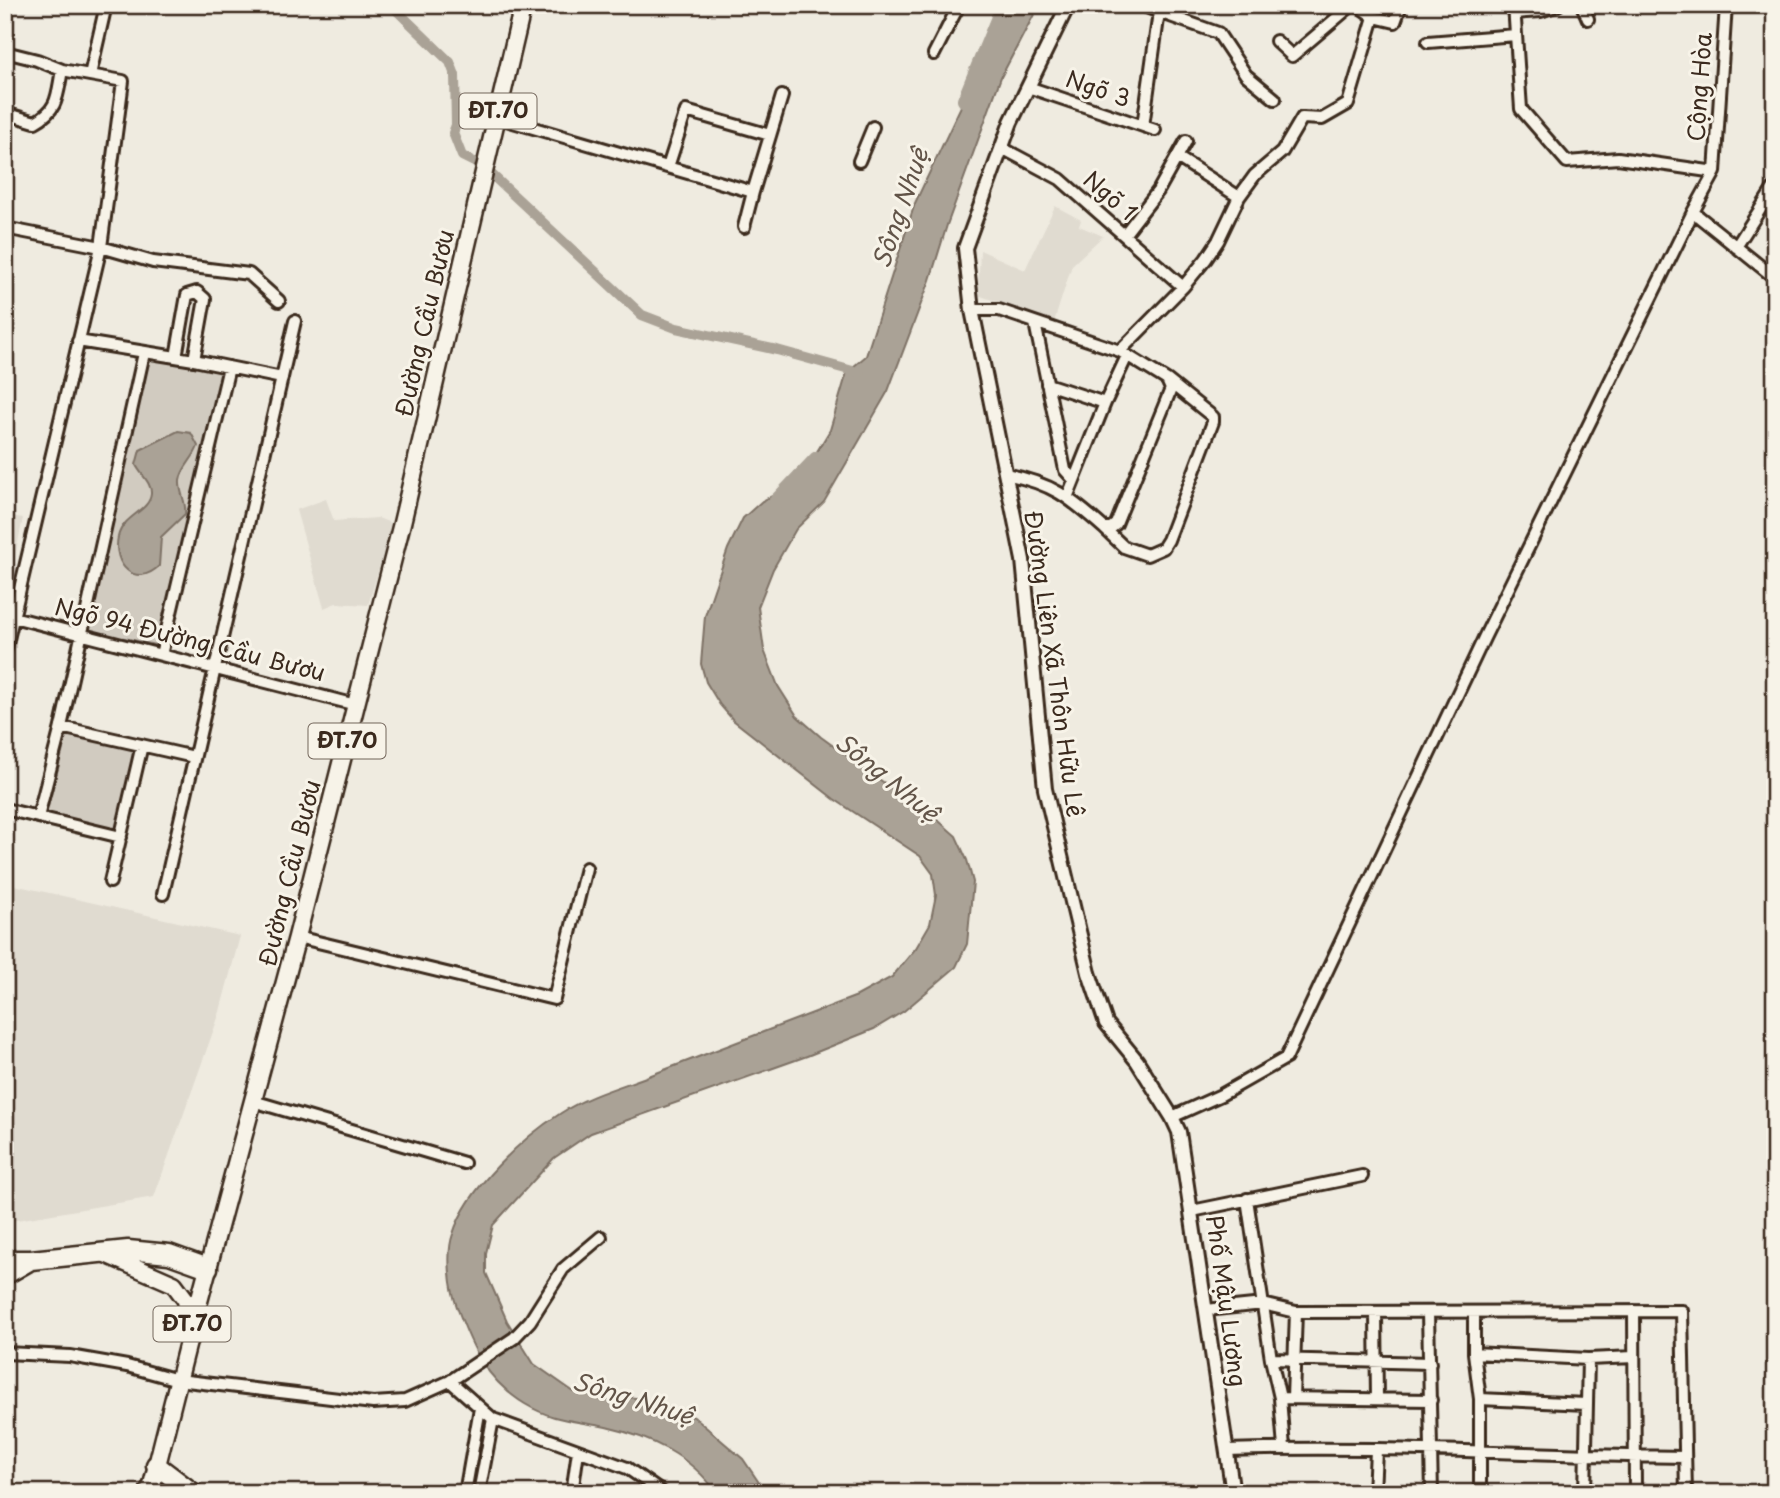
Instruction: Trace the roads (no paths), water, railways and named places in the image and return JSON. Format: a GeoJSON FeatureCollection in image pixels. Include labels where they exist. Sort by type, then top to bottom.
{"type":"FeatureCollection","features":[{"type":"Feature","properties":{"kind":"highway"},"geometry":{"type":"LineString","coordinates":[[5,1260],[31,1260],[128,1250],[169,1254],[208,1268]]}},
{"type":"Feature","properties":{"kind":"highway"},"geometry":{"type":"LineString","coordinates":[[5,1275],[31,1260]]}},
{"type":"Feature","properties":{"kind":"highway"},"geometry":{"type":"LineString","coordinates":[[156,1465],[193,1493]]}},
{"type":"Feature","properties":{"kind":"main road","name":"ĐT.70"},"geometry":{"type":"LineString","coordinates":[[496,117],[518,7]]}},
{"type":"Feature","properties":{"kind":"main road","name":"Đường Cầu Bươu"},"geometry":{"type":"LineString","coordinates":[[178,1380],[297,937],[402,523],[496,117]]}},
{"type":"Feature","properties":{"kind":"main road"},"geometry":{"type":"LineString","coordinates":[[103,1253],[174,1284],[180,1290],[188,1308],[190,1333]]}},
{"type":"Feature","properties":{"kind":"main road","name":"ĐT.70"},"geometry":{"type":"LineString","coordinates":[[151,1492],[178,1380]]}},
{"type":"Feature","properties":{"kind":"street"},"geometry":{"type":"LineString","coordinates":[[90,75],[106,5]]}},
{"type":"Feature","properties":{"kind":"street"},"geometry":{"type":"LineString","coordinates":[[934,54],[959,5]]}},
{"type":"Feature","properties":{"kind":"street","name":"Đường Liên Xã Thôn Hữu Lê"},"geometry":{"type":"LineString","coordinates":[[1068,5],[1002,148],[965,248],[972,310],[1023,560],[1045,789],[1089,973],[1106,1023],[1137,1061],[1172,1117]]}},
{"type":"Feature","properties":{"kind":"street"},"geometry":{"type":"LineString","coordinates":[[1142,5],[1218,33],[1246,75],[1275,99]]}},
{"type":"Feature","properties":{"kind":"street"},"geometry":{"type":"LineString","coordinates":[[1276,41],[1292,56],[1354,5],[1374,17],[1395,22],[1401,5]]}},
{"type":"Feature","properties":{"kind":"street"},"geometry":{"type":"LineString","coordinates":[[1172,1117],[1221,1095],[1286,1058],[1484,638],[1715,172],[1618,158],[1567,162],[1521,109],[1514,9],[1541,11],[1558,5]]}},
{"type":"Feature","properties":{"kind":"street"},"geometry":{"type":"LineString","coordinates":[[1582,5],[1588,19]]}},
{"type":"Feature","properties":{"kind":"street","name":"Cộng Hòa"},"geometry":{"type":"LineString","coordinates":[[1715,172],[1726,5]]}},
{"type":"Feature","properties":{"kind":"street"},"geometry":{"type":"LineString","coordinates":[[1143,126],[1159,12]]}},
{"type":"Feature","properties":{"kind":"street"},"geometry":{"type":"LineString","coordinates":[[1067,498],[1124,354],[1183,287],[1218,241],[1239,197],[1255,175],[1282,152],[1301,118],[1322,119],[1348,104],[1374,17]]}},
{"type":"Feature","properties":{"kind":"street"},"geometry":{"type":"LineString","coordinates":[[1428,42],[1516,35]]}},
{"type":"Feature","properties":{"kind":"street"},"geometry":{"type":"LineString","coordinates":[[5,52],[62,70],[123,81],[101,247],[5,652]]}},
{"type":"Feature","properties":{"kind":"street"},"geometry":{"type":"LineString","coordinates":[[5,113],[35,122],[50,114],[62,70]]}},
{"type":"Feature","properties":{"kind":"street","name":"Ngõ 3"},"geometry":{"type":"LineString","coordinates":[[1028,88],[1155,130]]}},
{"type":"Feature","properties":{"kind":"street"},"geometry":{"type":"LineString","coordinates":[[744,227],[782,96]]}},
{"type":"Feature","properties":{"kind":"street"},"geometry":{"type":"LineString","coordinates":[[668,167],[686,111],[770,135]]}},
{"type":"Feature","properties":{"kind":"street"},"geometry":{"type":"LineString","coordinates":[[496,117],[753,192]]}},
{"type":"Feature","properties":{"kind":"street"},"geometry":{"type":"LineString","coordinates":[[859,161],[873,127]]}},
{"type":"Feature","properties":{"kind":"street"},"geometry":{"type":"LineString","coordinates":[[1124,235],[1158,191],[1186,141]]}},
{"type":"Feature","properties":{"kind":"street","name":"Ngõ 1"},"geometry":{"type":"LineString","coordinates":[[1002,148],[1060,179],[1183,287]]}},
{"type":"Feature","properties":{"kind":"street"},"geometry":{"type":"LineString","coordinates":[[1177,157],[1239,197]]}},
{"type":"Feature","properties":{"kind":"street"},"geometry":{"type":"LineString","coordinates":[[1736,247],[1775,186]]}},
{"type":"Feature","properties":{"kind":"street"},"geometry":{"type":"LineString","coordinates":[[1693,212],[1775,278]]}},
{"type":"Feature","properties":{"kind":"street"},"geometry":{"type":"LineString","coordinates":[[5,228],[101,247],[153,262],[249,274],[279,301]]}},
{"type":"Feature","properties":{"kind":"street"},"geometry":{"type":"LineString","coordinates":[[197,292],[201,268]]}},
{"type":"Feature","properties":{"kind":"street"},"geometry":{"type":"LineString","coordinates":[[176,357],[187,295],[197,292]]}},
{"type":"Feature","properties":{"kind":"street"},"geometry":{"type":"LineString","coordinates":[[194,360],[205,299],[197,292]]}},
{"type":"Feature","properties":{"kind":"street"},"geometry":{"type":"LineString","coordinates":[[972,310],[990,308],[1124,354],[1167,380],[1213,417],[1168,540],[1163,548],[1147,555],[1124,547],[1067,498],[1034,479],[1005,474]]}},
{"type":"Feature","properties":{"kind":"street"},"geometry":{"type":"LineString","coordinates":[[163,894],[295,321]]}},
{"type":"Feature","properties":{"kind":"street"},"geometry":{"type":"LineString","coordinates":[[1035,323],[1065,470],[1074,480]]}},
{"type":"Feature","properties":{"kind":"street"},"geometry":{"type":"LineString","coordinates":[[78,341],[282,378]]}},
{"type":"Feature","properties":{"kind":"street"},"geometry":{"type":"LineString","coordinates":[[38,817],[61,727],[144,353]]}},
{"type":"Feature","properties":{"kind":"street"},"geometry":{"type":"LineString","coordinates":[[161,655],[229,367]]}},
{"type":"Feature","properties":{"kind":"street"},"geometry":{"type":"LineString","coordinates":[[1104,528],[1111,528],[1116,524],[1170,393],[1167,380]]}},
{"type":"Feature","properties":{"kind":"street"},"geometry":{"type":"LineString","coordinates":[[1047,384],[1105,403]]}},
{"type":"Feature","properties":{"kind":"street","name":"Ngõ 94 Đường Cầu Bươu"},"geometry":{"type":"LineString","coordinates":[[13,617],[356,705]]}},
{"type":"Feature","properties":{"kind":"street"},"geometry":{"type":"LineString","coordinates":[[61,727],[194,757]]}},
{"type":"Feature","properties":{"kind":"street"},"geometry":{"type":"LineString","coordinates":[[110,882],[142,745]]}},
{"type":"Feature","properties":{"kind":"street"},"geometry":{"type":"LineString","coordinates":[[5,809],[121,837]]}},
{"type":"Feature","properties":{"kind":"street"},"geometry":{"type":"LineString","coordinates":[[297,937],[554,999],[586,868]]}},
{"type":"Feature","properties":{"kind":"street"},"geometry":{"type":"LineString","coordinates":[[253,1101],[464,1163]]}},
{"type":"Feature","properties":{"kind":"street","name":"Phố Mậu Lương"},"geometry":{"type":"LineString","coordinates":[[1172,1117],[1179,1132],[1192,1211],[1233,1493]]}},
{"type":"Feature","properties":{"kind":"street"},"geometry":{"type":"LineString","coordinates":[[1192,1211],[1362,1177]]}},
{"type":"Feature","properties":{"kind":"street"},"geometry":{"type":"LineString","coordinates":[[1247,1199],[1271,1359],[1280,1398],[1284,1448]]}},
{"type":"Feature","properties":{"kind":"street"},"geometry":{"type":"LineString","coordinates":[[5,1353],[70,1356],[127,1366],[178,1380],[373,1403],[405,1401],[450,1381],[514,1338],[530,1321],[563,1269],[601,1237]]}},
{"type":"Feature","properties":{"kind":"street"},"geometry":{"type":"LineString","coordinates":[[1206,1310],[1263,1304],[1296,1312],[1682,1311],[1686,1493]]}},
{"type":"Feature","properties":{"kind":"street"},"geometry":{"type":"LineString","coordinates":[[1634,1311],[1634,1493]]}},
{"type":"Feature","properties":{"kind":"street"},"geometry":{"type":"LineString","coordinates":[[1293,1398],[1296,1312]]}},
{"type":"Feature","properties":{"kind":"street"},"geometry":{"type":"LineString","coordinates":[[1376,1313],[1377,1399]]}},
{"type":"Feature","properties":{"kind":"street"},"geometry":{"type":"LineString","coordinates":[[1429,1313],[1432,1493]]}},
{"type":"Feature","properties":{"kind":"street"},"geometry":{"type":"LineString","coordinates":[[1474,1313],[1474,1353],[1480,1399],[1480,1493]]}},
{"type":"Feature","properties":{"kind":"street"},"geometry":{"type":"LineString","coordinates":[[1474,1353],[1588,1359],[1634,1357]]}},
{"type":"Feature","properties":{"kind":"street"},"geometry":{"type":"LineString","coordinates":[[1271,1359],[1430,1363]]}},
{"type":"Feature","properties":{"kind":"street"},"geometry":{"type":"LineString","coordinates":[[1586,1493],[1588,1359]]}},
{"type":"Feature","properties":{"kind":"street"},"geometry":{"type":"LineString","coordinates":[[450,1381],[493,1419],[627,1468],[663,1493]]}},
{"type":"Feature","properties":{"kind":"street"},"geometry":{"type":"LineString","coordinates":[[1280,1398],[1431,1400]]}},
{"type":"Feature","properties":{"kind":"street"},"geometry":{"type":"LineString","coordinates":[[1480,1399],[1586,1404]]}},
{"type":"Feature","properties":{"kind":"street"},"geometry":{"type":"LineString","coordinates":[[465,1493],[480,1408]]}},
{"type":"Feature","properties":{"kind":"street"},"geometry":{"type":"LineString","coordinates":[[479,1493],[493,1419]]}},
{"type":"Feature","properties":{"kind":"street"},"geometry":{"type":"LineString","coordinates":[[1227,1450],[1432,1449],[1479,1453],[1685,1457]]}},
{"type":"Feature","properties":{"kind":"street"},"geometry":{"type":"LineString","coordinates":[[1374,1493],[1376,1450]]}},
{"type":"Feature","properties":{"kind":"street"},"geometry":{"type":"LineString","coordinates":[[572,1493],[578,1451]]}},
{"type":"Feature","properties":{"kind":"water"},"geometry":{"type":"Polygon","coordinates":[[[1009,5],[1039,5],[1001,77],[888,391],[824,502],[796,529],[773,569],[758,607],[764,650],[778,686],[797,716],[821,737],[931,814],[956,836],[973,882],[967,944],[956,967],[904,1011],[874,1029],[807,1056],[591,1133],[554,1158],[493,1225],[486,1253],[486,1273],[507,1321],[534,1364],[574,1392],[646,1399],[694,1417],[743,1459],[766,1493],[717,1493],[682,1458],[653,1442],[622,1431],[546,1414],[511,1395],[490,1374],[468,1336],[452,1290],[451,1242],[460,1217],[483,1183],[513,1150],[561,1113],[596,1095],[857,996],[892,977],[916,948],[930,924],[936,895],[933,874],[920,856],[834,799],[733,720],[720,705],[706,682],[701,664],[705,616],[728,549],[743,518],[762,501],[798,483],[830,430],[847,372],[866,356],[915,203],[1009,5]]]}},
{"type":"Feature","properties":{"kind":"water"},"geometry":{"type":"Polygon","coordinates":[[[178,431],[191,433],[198,446],[181,476],[185,514],[161,537],[159,566],[142,575],[134,574],[122,564],[117,547],[121,530],[130,518],[146,505],[151,494],[148,483],[136,465],[140,450],[178,431]]]}},
{"type":"Feature","properties":{"kind":"waterway"},"geometry":{"type":"LineString","coordinates":[[391,5],[450,62],[455,75],[456,125],[453,133],[462,156],[476,163]]}},
{"type":"Feature","properties":{"kind":"waterway","name":"Sông Nhuệ"},"geometry":{"type":"LineString","coordinates":[[965,100],[1004,5]]}},
{"type":"Feature","properties":{"kind":"waterway"},"geometry":{"type":"LineString","coordinates":[[490,173],[642,315],[676,328],[777,350],[860,373]]}},
{"type":"Feature","properties":{"kind":"waterway","name":"Sông Nhuệ"},"geometry":{"type":"LineString","coordinates":[[777,501],[817,459]]}}]}
